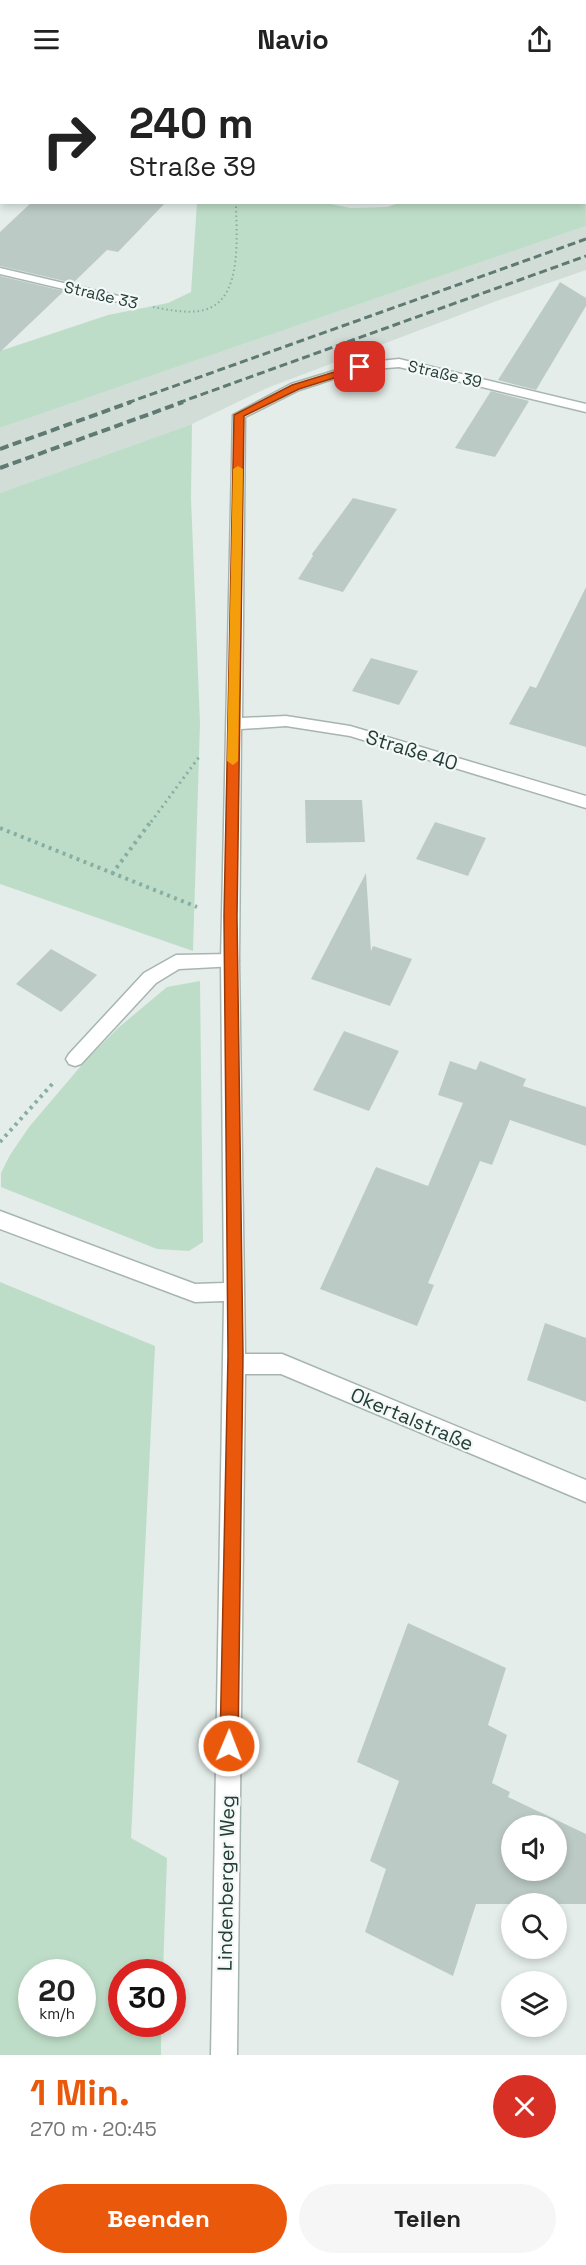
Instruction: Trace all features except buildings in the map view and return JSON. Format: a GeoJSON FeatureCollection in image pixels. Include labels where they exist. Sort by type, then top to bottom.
{"type":"FeatureCollection","features":[{"type":"Feature","properties":{"kind":"street","name":"Straße 33"},"geometry":{"type":"LineString","coordinates":[[0,271],[123,300]]}},
{"type":"Feature","properties":{"kind":"street","name":"Straße 39"},"geometry":{"type":"LineString","coordinates":[[239,415],[295,387],[360,367],[399,363],[586,408]]}},
{"type":"Feature","properties":{"kind":"street","name":"Lindenberger Weg"},"geometry":{"type":"LineString","coordinates":[[224,2055],[235,1364],[230,961],[239,415]]}},
{"type":"Feature","properties":{"kind":"street","name":"Straße 40"},"geometry":{"type":"LineString","coordinates":[[233,724],[286,721],[350,731],[586,802]]}},
{"type":"Feature","properties":{"kind":"street"},"geometry":{"type":"LineString","coordinates":[[75,1059],[150,978],[176,962],[230,961]]}},
{"type":"Feature","properties":{"kind":"street"},"geometry":{"type":"LineString","coordinates":[[0,1220],[195,1293],[235,1292]]}},
{"type":"Feature","properties":{"kind":"street","name":"Okertalstraße"},"geometry":{"type":"LineString","coordinates":[[235,1364],[282,1364],[586,1491]]}},
{"type":"Feature","properties":{"kind":"path","name":"Straße 33"},"geometry":{"type":"LineString","coordinates":[[123,300],[166,310],[203,311],[226,297],[235,275],[236,204]]}},
{"type":"Feature","properties":{"kind":"path"},"geometry":{"type":"LineString","coordinates":[[112,874],[202,754],[233,724]]}},
{"type":"Feature","properties":{"kind":"path"},"geometry":{"type":"LineString","coordinates":[[0,828],[191,905]]}},
{"type":"Feature","properties":{"kind":"path"},"geometry":{"type":"LineString","coordinates":[[0,1142],[75,1059]]}},
{"type":"Feature","properties":{"kind":"shaded area"},"geometry":{"type":"Polygon","coordinates":[[[586,226],[586,270],[502,299],[267,388],[192,424],[0,493],[0,428],[586,226]]]}},
{"type":"Feature","properties":{"kind":"green space"},"geometry":{"type":"Polygon","coordinates":[[[197,204],[330,204],[351,208],[387,207],[396,204],[586,204],[586,226],[0,428],[0,351],[108,315],[168,303],[191,292],[197,204]]]}},
{"type":"Feature","properties":{"kind":"green space"},"geometry":{"type":"Polygon","coordinates":[[[192,424],[191,498],[200,723],[193,951],[0,884],[0,493],[192,424]]]}},
{"type":"Feature","properties":{"kind":"green space"},"geometry":{"type":"Polygon","coordinates":[[[200,981],[203,1242],[189,1251],[157,1249],[1,1187],[1,1173],[10,1155],[29,1127],[86,1060],[118,1028],[167,987],[200,981]]]}},
{"type":"Feature","properties":{"kind":"green space"},"geometry":{"type":"Polygon","coordinates":[[[0,1282],[155,1346],[131,1838],[167,1858],[163,1959],[108,1959],[108,2037],[161,2037],[161,2055],[0,2055],[0,1282]]]}},
{"type":"Feature","properties":{"kind":"railway"},"geometry":{"type":"LineString","coordinates":[[127,403],[586,239]]}},
{"type":"Feature","properties":{"kind":"railway"},"geometry":{"type":"LineString","coordinates":[[178,403],[586,256]]}},
{"type":"Feature","properties":{"kind":"railway"},"geometry":{"type":"LineString","coordinates":[[0,449],[131,402]]}},
{"type":"Feature","properties":{"kind":"railway"},"geometry":{"type":"LineString","coordinates":[[0,468],[183,402]]}},
{"type":"Feature","properties":{"kind":"slow traffic"},"geometry":{"type":"LineString","coordinates":[[233,761],[238,469]]}},
{"type":"Feature","properties":{"kind":"route"},"geometry":{"type":"LineString","coordinates":[[229,1746],[236,1355],[230,984],[239,415],[295,387],[360,367]]}}]}
